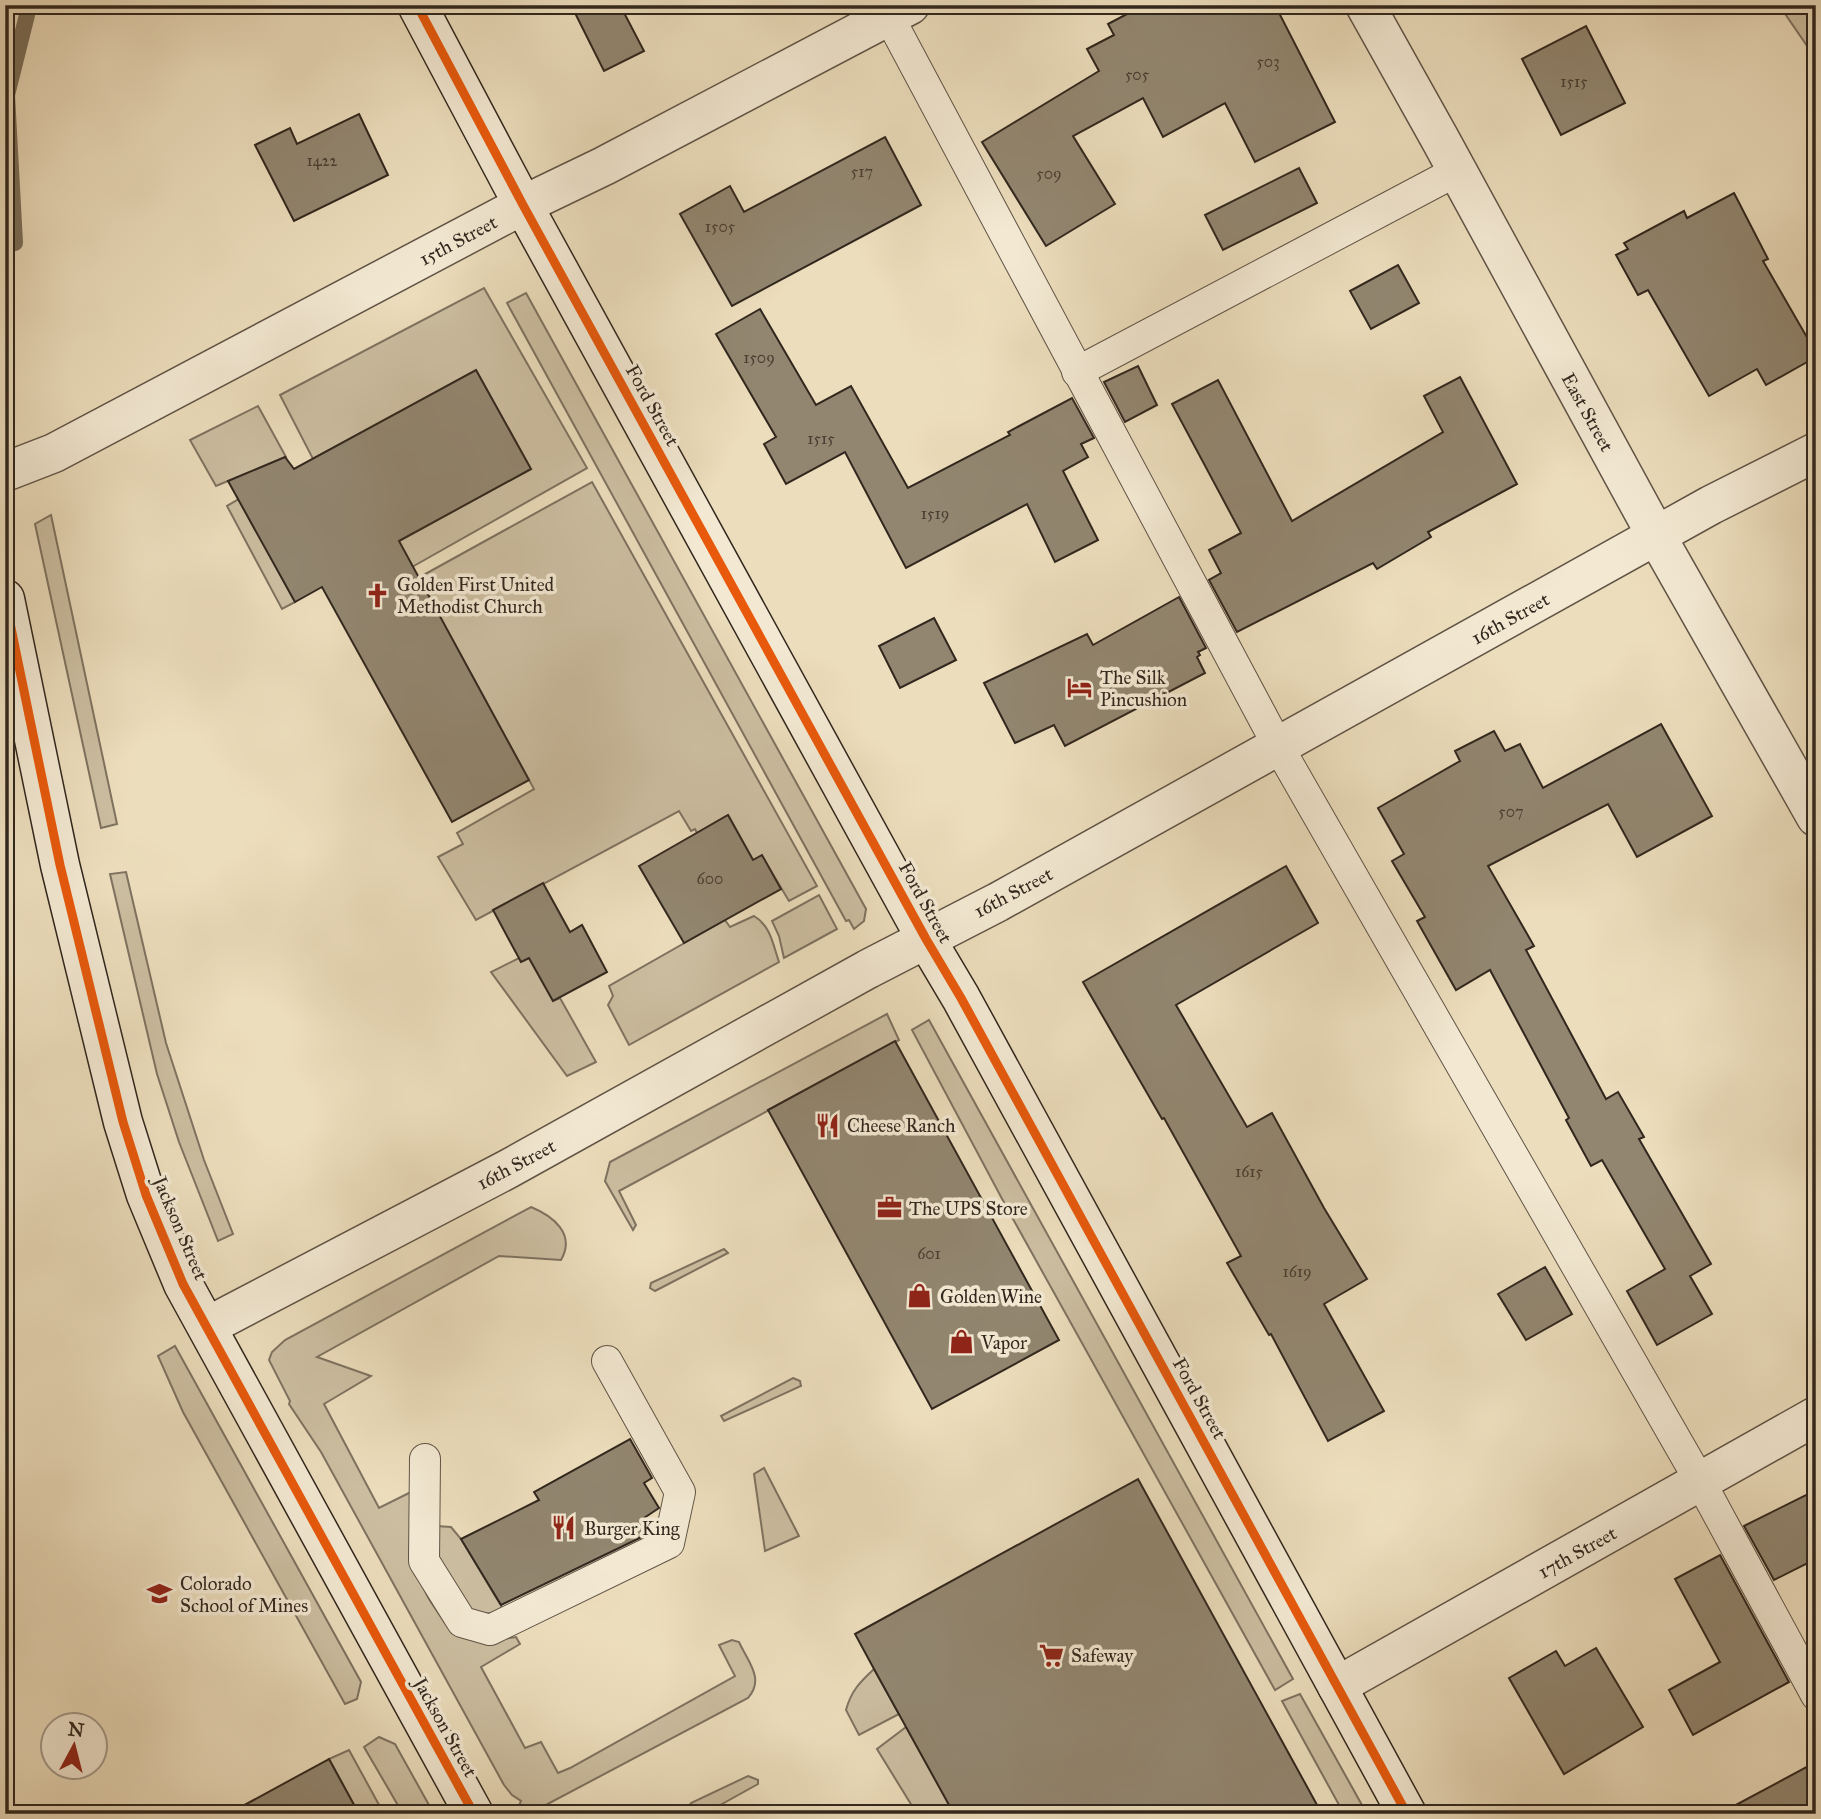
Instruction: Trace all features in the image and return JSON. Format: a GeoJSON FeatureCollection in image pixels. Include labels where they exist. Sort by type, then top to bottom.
{"type":"FeatureCollection","features":[{"type":"Feature","properties":{"kind":"street","name":"Ford Street"},"geometry":{"type":"LineString","coordinates":[[417,5],[523,205],[926,939],[961,998],[1406,1814]]}},
{"type":"Feature","properties":{"kind":"street","name":"East Street"},"geometry":{"type":"LineString","coordinates":[[1365,5],[1657,537],[1816,817]]}},
{"type":"Feature","properties":{"kind":"street","name":"15th Street"},"geometry":{"type":"LineString","coordinates":[[5,472],[54,453],[523,205],[900,11]]}},
{"type":"Feature","properties":{"kind":"street","name":"16th Street"},"geometry":{"type":"LineString","coordinates":[[208,1326],[508,1169],[998,902],[1711,505],[1816,452]]}},
{"type":"Feature","properties":{"kind":"street","name":"Jackson Street"},"geometry":{"type":"LineString","coordinates":[[5,599],[60,865],[122,1122],[146,1195],[183,1284],[474,1814]]}},
{"type":"Feature","properties":{"kind":"street","name":"17th Street"},"geometry":{"type":"LineString","coordinates":[[1338,1686],[1816,1416]]}},
{"type":"Feature","properties":{"kind":"lane"},"geometry":{"type":"LineString","coordinates":[[900,11],[1077,372],[1278,746],[1701,1483],[1816,1695]]}},
{"type":"Feature","properties":{"kind":"lane"},"geometry":{"type":"LineString","coordinates":[[1077,372],[1457,171]]}},
{"type":"Feature","properties":{"kind":"lane"},"geometry":{"type":"LineString","coordinates":[[425,1459],[424,1561],[462,1622],[490,1630],[670,1542],[680,1492],[607,1361]]}},
{"type":"Feature","properties":{"kind":"shaded area"},"geometry":{"type":"Polygon","coordinates":[[[1779,5],[1816,5],[1816,59],[1779,5]]]}},
{"type":"Feature","properties":{"kind":"shaded area"},"geometry":{"type":"Polygon","coordinates":[[[484,288],[587,468],[412,567],[398,541],[531,469],[476,370],[313,459],[280,395],[484,288]]]}},
{"type":"Feature","properties":{"kind":"shaded area"},"geometry":{"type":"Polygon","coordinates":[[[526,293],[866,909],[864,921],[854,929],[849,920],[846,921],[507,303],[526,293]]]}},
{"type":"Feature","properties":{"kind":"shaded area"},"geometry":{"type":"Polygon","coordinates":[[[258,406],[286,457],[216,486],[190,440],[258,406]]]}},
{"type":"Feature","properties":{"kind":"shaded area"},"geometry":{"type":"Polygon","coordinates":[[[592,482],[817,886],[789,901],[762,856],[753,860],[728,815],[697,833],[695,829],[691,831],[679,811],[476,920],[438,857],[463,844],[457,833],[534,789],[418,578],[592,482]]]}},
{"type":"Feature","properties":{"kind":"shaded area"},"geometry":{"type":"Polygon","coordinates":[[[239,499],[295,602],[282,609],[227,506],[239,499]]]}},
{"type":"Feature","properties":{"kind":"shaded area"},"geometry":{"type":"Polygon","coordinates":[[[51,515],[117,824],[101,828],[35,524],[51,515]]]}},
{"type":"Feature","properties":{"kind":"shaded area"},"geometry":{"type":"Polygon","coordinates":[[[126,872],[166,1043],[204,1160],[233,1234],[218,1241],[179,1142],[157,1074],[110,874],[126,872]]]}},
{"type":"Feature","properties":{"kind":"shaded area"},"geometry":{"type":"Polygon","coordinates":[[[819,895],[837,929],[784,958],[772,921],[819,895]]]}},
{"type":"Feature","properties":{"kind":"shaded area"},"geometry":{"type":"Polygon","coordinates":[[[754,916],[768,930],[779,962],[629,1045],[608,1005],[613,996],[609,986],[725,920],[730,927],[754,916]]]}},
{"type":"Feature","properties":{"kind":"shaded area"},"geometry":{"type":"Polygon","coordinates":[[[519,958],[521,962],[529,958],[553,1001],[560,998],[596,1062],[567,1076],[491,972],[519,958]]]}},
{"type":"Feature","properties":{"kind":"shaded area"},"geometry":{"type":"Polygon","coordinates":[[[887,1014],[899,1040],[619,1191],[636,1225],[633,1230],[605,1181],[610,1162],[887,1014]]]}},
{"type":"Feature","properties":{"kind":"shaded area"},"geometry":{"type":"Polygon","coordinates":[[[929,1020],[1293,1679],[1275,1690],[1008,1210],[912,1030],[929,1020]]]}},
{"type":"Feature","properties":{"kind":"shaded area"},"geometry":{"type":"Polygon","coordinates":[[[531,1207],[547,1215],[564,1234],[565,1251],[561,1260],[499,1256],[317,1357],[371,1376],[324,1404],[379,1508],[413,1491],[409,1559],[429,1599],[447,1626],[464,1637],[484,1642],[516,1637],[520,1644],[481,1667],[525,1748],[541,1742],[558,1773],[735,1676],[719,1645],[732,1640],[739,1642],[753,1670],[755,1684],[748,1698],[542,1807],[516,1813],[521,1801],[504,1785],[321,1452],[289,1404],[290,1401],[269,1360],[272,1352],[285,1340],[531,1207]]]}},
{"type":"Feature","properties":{"kind":"shaded area"},"geometry":{"type":"Polygon","coordinates":[[[724,1249],[728,1253],[655,1291],[650,1288],[651,1283],[724,1249]]]}},
{"type":"Feature","properties":{"kind":"shaded area"},"geometry":{"type":"Polygon","coordinates":[[[175,1346],[361,1682],[357,1699],[345,1704],[183,1412],[158,1356],[175,1346]]]}},
{"type":"Feature","properties":{"kind":"shaded area"},"geometry":{"type":"Polygon","coordinates":[[[793,1378],[800,1381],[801,1386],[724,1421],[721,1416],[793,1378]]]}},
{"type":"Feature","properties":{"kind":"shaded area"},"geometry":{"type":"Polygon","coordinates":[[[764,1468],[799,1536],[765,1551],[754,1474],[764,1468]]]}},
{"type":"Feature","properties":{"kind":"shaded area"},"geometry":{"type":"Polygon","coordinates":[[[436,1526],[451,1527],[461,1539],[506,1614],[471,1613],[437,1557],[436,1526]]]}},
{"type":"Feature","properties":{"kind":"shaded area"},"geometry":{"type":"Polygon","coordinates":[[[874,1669],[899,1714],[859,1735],[846,1710],[857,1687],[874,1669]]]}},
{"type":"Feature","properties":{"kind":"shaded area"},"geometry":{"type":"Polygon","coordinates":[[[1300,1694],[1367,1814],[1344,1814],[1282,1701],[1300,1694]]]}},
{"type":"Feature","properties":{"kind":"shaded area"},"geometry":{"type":"Polygon","coordinates":[[[906,1727],[953,1810],[945,1814],[917,1814],[877,1749],[906,1727]]]}},
{"type":"Feature","properties":{"kind":"shaded area"},"geometry":{"type":"Polygon","coordinates":[[[379,1737],[395,1744],[434,1814],[403,1814],[364,1747],[379,1737]]]}},
{"type":"Feature","properties":{"kind":"shaded area"},"geometry":{"type":"Polygon","coordinates":[[[349,1750],[384,1814],[359,1814],[329,1759],[349,1750]]]}},
{"type":"Feature","properties":{"kind":"shaded area"},"geometry":{"type":"Polygon","coordinates":[[[748,1776],[758,1780],[758,1784],[704,1814],[683,1814],[691,1803],[748,1776]]]}},
{"type":"Feature","properties":{"kind":"building"},"geometry":{"type":"Polygon","coordinates":[[[571,5],[620,5],[644,51],[604,71],[571,5]]]}},
{"type":"Feature","properties":{"kind":"building"},"geometry":{"type":"Polygon","coordinates":[[[1144,5],[1275,5],[1335,122],[1255,162],[1225,103],[1163,137],[1143,98],[1073,136],[1115,204],[1046,246],[982,142],[1099,71],[1087,49],[1114,35],[1108,24],[1144,5]]]}},
{"type":"Feature","properties":{"kind":"building"},"geometry":{"type":"Polygon","coordinates":[[[1586,26],[1625,103],[1561,135],[1522,59],[1586,26]]]}},
{"type":"Feature","properties":{"kind":"building"},"geometry":{"type":"Polygon","coordinates":[[[359,114],[388,175],[294,221],[255,145],[290,128],[297,144],[359,114]]]}},
{"type":"Feature","properties":{"kind":"building"},"geometry":{"type":"Polygon","coordinates":[[[885,137],[921,205],[732,306],[680,214],[730,186],[744,212],[885,137]]]}},
{"type":"Feature","properties":{"kind":"building"},"geometry":{"type":"Polygon","coordinates":[[[1299,168],[1317,203],[1223,250],[1205,215],[1299,168]]]}},
{"type":"Feature","properties":{"kind":"building"},"geometry":{"type":"Polygon","coordinates":[[[1734,193],[1768,259],[1763,261],[1816,357],[1766,385],[1757,369],[1709,396],[1648,290],[1638,295],[1616,255],[1628,249],[1624,243],[1684,211],[1687,218],[1734,193]]]}},
{"type":"Feature","properties":{"kind":"building"},"geometry":{"type":"Polygon","coordinates":[[[1398,265],[1419,303],[1371,329],[1350,291],[1398,265]]]}},
{"type":"Feature","properties":{"kind":"building"},"geometry":{"type":"Polygon","coordinates":[[[760,309],[816,405],[851,386],[908,488],[1010,435],[1008,432],[1072,398],[1094,438],[1081,444],[1088,457],[1063,471],[1098,540],[1055,562],[1027,504],[906,568],[845,452],[786,484],[764,444],[776,437],[716,334],[760,309]]]}},
{"type":"Feature","properties":{"kind":"building"},"geometry":{"type":"Polygon","coordinates":[[[1138,366],[1157,405],[1125,422],[1104,382],[1138,366]]]}},
{"type":"Feature","properties":{"kind":"building","name":"Golden First United Methodist Church"},"geometry":{"type":"Polygon","coordinates":[[[476,370],[531,469],[399,541],[529,780],[452,822],[322,587],[295,602],[228,481],[285,457],[294,469],[476,370]]]}},
{"type":"Feature","properties":{"kind":"building"},"geometry":{"type":"Polygon","coordinates":[[[1460,377],[1517,484],[1428,532],[1431,537],[1377,569],[1373,563],[1237,632],[1209,580],[1221,573],[1209,550],[1241,533],[1172,404],[1218,380],[1292,521],[1443,432],[1424,396],[1460,377]]]}},
{"type":"Feature","properties":{"kind":"building"},"geometry":{"type":"Polygon","coordinates":[[[1179,597],[1206,648],[1198,652],[1200,655],[1197,657],[1205,673],[1065,746],[1054,725],[1015,743],[984,683],[1087,634],[1093,645],[1179,597]]]}},
{"type":"Feature","properties":{"kind":"building"},"geometry":{"type":"Polygon","coordinates":[[[934,618],[956,660],[900,688],[879,646],[934,618]]]}},
{"type":"Feature","properties":{"kind":"building"},"geometry":{"type":"Polygon","coordinates":[[[1661,724],[1712,816],[1637,857],[1608,804],[1488,866],[1534,946],[1526,950],[1606,1099],[1618,1092],[1644,1137],[1639,1139],[1711,1264],[1690,1276],[1712,1314],[1657,1345],[1627,1291],[1665,1269],[1602,1160],[1591,1166],[1566,1120],[1569,1118],[1490,970],[1456,990],[1417,921],[1425,917],[1392,861],[1404,854],[1378,808],[1460,761],[1455,751],[1494,731],[1505,751],[1520,744],[1543,788],[1661,724]]]}},
{"type":"Feature","properties":{"kind":"building"},"geometry":{"type":"Polygon","coordinates":[[[728,815],[753,860],[762,855],[781,889],[684,943],[639,866],[728,815]]]}},
{"type":"Feature","properties":{"kind":"building"},"geometry":{"type":"Polygon","coordinates":[[[1286,866],[1318,923],[1176,1005],[1247,1127],[1272,1113],[1367,1279],[1324,1304],[1384,1411],[1328,1441],[1271,1334],[1269,1335],[1227,1263],[1241,1256],[1164,1118],[1162,1119],[1083,982],[1286,866]]]}},
{"type":"Feature","properties":{"kind":"building"},"geometry":{"type":"Polygon","coordinates":[[[543,883],[570,932],[582,925],[607,972],[553,1001],[529,958],[521,962],[493,910],[543,883]]]}},
{"type":"Feature","properties":{"kind":"building"},"geometry":{"type":"Polygon","coordinates":[[[895,1041],[1059,1340],[932,1409],[768,1110],[895,1041]]]}},
{"type":"Feature","properties":{"kind":"building"},"geometry":{"type":"Polygon","coordinates":[[[1545,1267],[1572,1314],[1526,1340],[1498,1294],[1545,1267]]]}},
{"type":"Feature","properties":{"kind":"building","name":"Burger King"},"geometry":{"type":"Polygon","coordinates":[[[630,1439],[652,1478],[644,1483],[659,1508],[641,1520],[648,1534],[501,1605],[461,1539],[539,1500],[534,1492],[630,1439]]]}},
{"type":"Feature","properties":{"kind":"building","name":"Safeway"},"geometry":{"type":"Polygon","coordinates":[[[1138,1479],[1322,1814],[954,1814],[855,1634],[1138,1479]]]}},
{"type":"Feature","properties":{"kind":"building"},"geometry":{"type":"Polygon","coordinates":[[[1816,1490],[1816,1559],[1774,1580],[1744,1526],[1816,1490]]]}},
{"type":"Feature","properties":{"kind":"building"},"geometry":{"type":"Polygon","coordinates":[[[1720,1555],[1789,1682],[1693,1735],[1669,1690],[1720,1662],[1675,1579],[1720,1555]]]}},
{"type":"Feature","properties":{"kind":"building"},"geometry":{"type":"Polygon","coordinates":[[[1596,1648],[1643,1727],[1564,1774],[1509,1678],[1556,1651],[1565,1666],[1596,1648]]]}},
{"type":"Feature","properties":{"kind":"building"},"geometry":{"type":"Polygon","coordinates":[[[329,1759],[359,1814],[228,1814],[329,1759]]]}},
{"type":"Feature","properties":{"kind":"building"},"geometry":{"type":"Polygon","coordinates":[[[1816,1762],[1816,1814],[1719,1814],[1816,1762]]]}},
{"type":"Feature","properties":{"kind":"waterway"},"geometry":{"type":"LineString","coordinates":[[15,243],[7,95],[27,15]]}},
{"type":"Feature","properties":{"kind":"cycle path"},"geometry":{"type":"LineString","coordinates":[[417,5],[523,205],[1407,1814]]}},
{"type":"Feature","properties":{"kind":"cycle path"},"geometry":{"type":"LineString","coordinates":[[5,599],[60,865],[123,1122],[146,1195],[183,1284],[474,1814]]}},
{"type":"Feature","properties":{"kind":"place","name":"Golden First United Methodist Church"},"geometry":{"type":"Point","coordinates":[377,595]}},
{"type":"Feature","properties":{"kind":"place","name":"The Silk Pincushion"},"geometry":{"type":"Point","coordinates":[1080,688]}},
{"type":"Feature","properties":{"kind":"place","name":"Cheese Ranch"},"geometry":{"type":"Point","coordinates":[827,1125]}},
{"type":"Feature","properties":{"kind":"place","name":"The UPS Store"},"geometry":{"type":"Point","coordinates":[889,1208]}},
{"type":"Feature","properties":{"kind":"place","name":"Golden Wine"},"geometry":{"type":"Point","coordinates":[920,1296]}},
{"type":"Feature","properties":{"kind":"place","name":"Vapor"},"geometry":{"type":"Point","coordinates":[961,1342]}},
{"type":"Feature","properties":{"kind":"place","name":"Burger King"},"geometry":{"type":"Point","coordinates":[564,1528]}},
{"type":"Feature","properties":{"kind":"place","name":"Colorado School of Mines"},"geometry":{"type":"Point","coordinates":[160,1594]}},
{"type":"Feature","properties":{"kind":"place","name":"Safeway"},"geometry":{"type":"Point","coordinates":[1051,1655]}}]}
